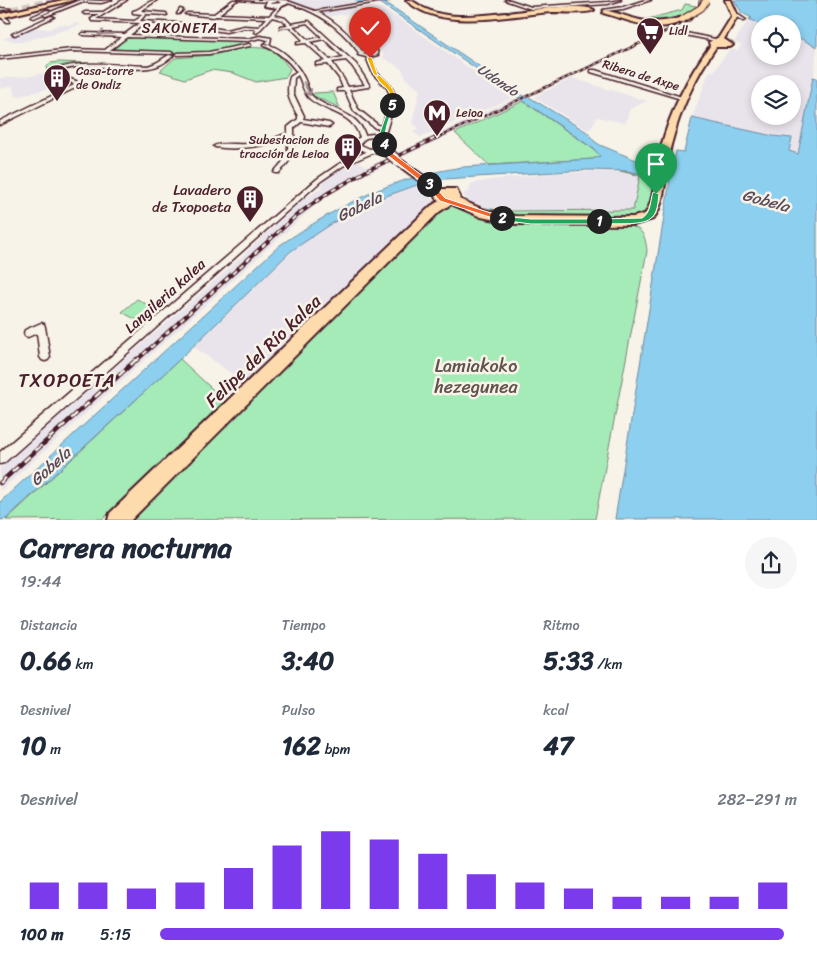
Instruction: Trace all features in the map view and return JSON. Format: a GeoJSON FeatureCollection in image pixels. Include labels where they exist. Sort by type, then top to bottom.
{"type":"FeatureCollection","features":[{"type":"Feature","properties":{"kind":"main road"},"geometry":{"type":"LineString","coordinates":[[1,13],[9,9],[49,0]]}},
{"type":"Feature","properties":{"kind":"main road"},"geometry":{"type":"LineString","coordinates":[[1,13],[71,0]]}},
{"type":"Feature","properties":{"kind":"main road"},"geometry":{"type":"LineString","coordinates":[[409,0],[416,6],[431,12],[463,17],[594,7],[616,12],[634,22],[651,25],[669,23],[683,18],[701,8],[706,1]]}},
{"type":"Feature","properties":{"kind":"main road"},"geometry":{"type":"LineString","coordinates":[[444,196],[485,214],[515,220],[632,221],[648,217],[652,211],[661,166],[684,98],[697,71],[735,17],[727,0]]}},
{"type":"Feature","properties":{"kind":"main road","name":"Felipe del Río kalea"},"geometry":{"type":"LineString","coordinates":[[116,520],[444,196]]}},
{"type":"Feature","properties":{"kind":"street"},"geometry":{"type":"LineString","coordinates":[[44,14],[62,6],[88,0]]}},
{"type":"Feature","properties":{"kind":"street"},"geometry":{"type":"LineString","coordinates":[[36,16],[80,2],[110,0]]}},
{"type":"Feature","properties":{"kind":"street"},"geometry":{"type":"LineString","coordinates":[[125,0],[92,20],[181,24],[226,31],[244,27],[259,28]]}},
{"type":"Feature","properties":{"kind":"street"},"geometry":{"type":"LineString","coordinates":[[132,22],[139,20],[140,12],[138,11],[156,0]]}},
{"type":"Feature","properties":{"kind":"street"},"geometry":{"type":"LineString","coordinates":[[214,16],[237,0],[293,4],[305,7],[341,30],[357,46],[362,55],[368,56],[377,52],[357,46]]}},
{"type":"Feature","properties":{"kind":"street"},"geometry":{"type":"LineString","coordinates":[[314,12],[388,0]]}},
{"type":"Feature","properties":{"kind":"street"},"geometry":{"type":"LineString","coordinates":[[507,0],[528,8],[594,7],[619,0]]}},
{"type":"Feature","properties":{"kind":"street"},"geometry":{"type":"LineString","coordinates":[[512,2],[519,0]]}},
{"type":"Feature","properties":{"kind":"street"},"geometry":{"type":"LineString","coordinates":[[550,0],[568,6]]}},
{"type":"Feature","properties":{"kind":"street"},"geometry":{"type":"LineString","coordinates":[[589,0],[594,7]]}},
{"type":"Feature","properties":{"kind":"street"},"geometry":{"type":"LineString","coordinates":[[616,12],[649,0]]}},
{"type":"Feature","properties":{"kind":"street"},"geometry":{"type":"LineString","coordinates":[[0,58],[54,51],[107,50],[171,54],[209,53],[248,43],[256,37],[259,28],[271,17],[278,3]]}},
{"type":"Feature","properties":{"kind":"street"},"geometry":{"type":"LineString","coordinates":[[58,4],[62,6]]}},
{"type":"Feature","properties":{"kind":"street"},"geometry":{"type":"LineString","coordinates":[[104,6],[114,6]]}},
{"type":"Feature","properties":{"kind":"street"},"geometry":{"type":"LineString","coordinates":[[140,12],[166,14]]}},
{"type":"Feature","properties":{"kind":"street"},"geometry":{"type":"LineString","coordinates":[[1,13],[8,21]]}},
{"type":"Feature","properties":{"kind":"street"},"geometry":{"type":"LineString","coordinates":[[85,13],[103,13]]}},
{"type":"Feature","properties":{"kind":"street"},"geometry":{"type":"LineString","coordinates":[[14,34],[57,15],[44,14]]}},
{"type":"Feature","properties":{"kind":"street"},"geometry":{"type":"LineString","coordinates":[[187,14],[282,18],[336,69],[356,110],[380,128],[384,150]]}},
{"type":"Feature","properties":{"kind":"street"},"geometry":{"type":"LineString","coordinates":[[164,22],[175,15]]}},
{"type":"Feature","properties":{"kind":"street"},"geometry":{"type":"LineString","coordinates":[[735,17],[744,20]]}},
{"type":"Feature","properties":{"kind":"street"},"geometry":{"type":"LineString","coordinates":[[99,27],[110,21]]}},
{"type":"Feature","properties":{"kind":"street"},"geometry":{"type":"LineString","coordinates":[[281,27],[308,22],[347,58],[360,72],[368,86],[339,90]]}},
{"type":"Feature","properties":{"kind":"street"},"geometry":{"type":"LineString","coordinates":[[107,50],[140,23]]}},
{"type":"Feature","properties":{"kind":"street"},"geometry":{"type":"LineString","coordinates":[[672,31],[716,42]]}},
{"type":"Feature","properties":{"kind":"street"},"geometry":{"type":"LineString","coordinates":[[83,34],[126,34],[248,43],[264,45],[279,50],[299,73],[312,98],[341,112],[362,132],[374,135],[384,150],[444,196]]}},
{"type":"Feature","properties":{"kind":"street"},"geometry":{"type":"LineString","coordinates":[[256,37],[270,39],[264,45]]}},
{"type":"Feature","properties":{"kind":"street"},"geometry":{"type":"LineString","coordinates":[[298,44],[325,38]]}},
{"type":"Feature","properties":{"kind":"street"},"geometry":{"type":"LineString","coordinates":[[361,52],[368,49]]}},
{"type":"Feature","properties":{"kind":"street"},"geometry":{"type":"LineString","coordinates":[[0,123],[77,85],[53,74],[53,71],[58,68],[71,66],[148,67],[158,64],[171,54]]}},
{"type":"Feature","properties":{"kind":"street"},"geometry":{"type":"LineString","coordinates":[[368,56],[375,74],[381,83],[392,91],[394,98],[380,128],[374,135]]}},
{"type":"Feature","properties":{"kind":"street"},"geometry":{"type":"LineString","coordinates":[[318,64],[347,58]]}},
{"type":"Feature","properties":{"kind":"street","name":"Ribera de Axpe"},"geometry":{"type":"LineString","coordinates":[[593,71],[684,98]]}},
{"type":"Feature","properties":{"kind":"street"},"geometry":{"type":"LineString","coordinates":[[299,73],[292,77],[289,88],[290,96],[301,116],[300,120]]}},
{"type":"Feature","properties":{"kind":"street"},"geometry":{"type":"LineString","coordinates":[[277,172],[290,159],[293,150],[291,127],[300,120],[329,125]]}},
{"type":"Feature","properties":{"kind":"street"},"geometry":{"type":"LineString","coordinates":[[353,159],[359,155],[360,147],[358,143],[362,132],[369,126],[380,128]]}},
{"type":"Feature","properties":{"kind":"street"},"geometry":{"type":"LineString","coordinates":[[217,146],[259,145],[291,134]]}},
{"type":"Feature","properties":{"kind":"street"},"geometry":{"type":"LineString","coordinates":[[360,147],[384,150]]}},
{"type":"Feature","properties":{"kind":"street","name":"Langileria kalea"},"geometry":{"type":"LineString","coordinates":[[0,459],[330,171],[353,159],[384,150]]}},
{"type":"Feature","properties":{"kind":"street"},"geometry":{"type":"LineString","coordinates":[[28,333],[41,327],[46,357]]}},
{"type":"Feature","properties":{"kind":"shaded area"},"geometry":{"type":"Polygon","coordinates":[[[285,0],[355,0],[358,5],[353,13],[325,17],[285,0]]]}},
{"type":"Feature","properties":{"kind":"shaded area"},"geometry":{"type":"Polygon","coordinates":[[[381,8],[398,18],[512,98],[420,137],[413,132],[419,129],[412,122],[420,90],[407,80],[402,69],[382,57],[384,54],[376,46],[378,38],[373,27],[359,13],[360,9],[381,8]]]}},
{"type":"Feature","properties":{"kind":"shaded area"},"geometry":{"type":"Polygon","coordinates":[[[749,19],[751,20],[751,65],[801,65],[801,39],[817,47],[814,76],[817,78],[813,77],[798,154],[789,151],[792,138],[774,136],[692,118],[709,72],[714,71],[729,50],[738,50],[741,45],[734,42],[749,19]]]}},
{"type":"Feature","properties":{"kind":"shaded area"},"geometry":{"type":"Polygon","coordinates":[[[76,23],[82,25],[22,42],[3,39],[30,27],[49,29],[60,24],[69,25],[76,23]]]}},
{"type":"Feature","properties":{"kind":"shaded area"},"geometry":{"type":"Polygon","coordinates":[[[43,73],[48,89],[16,97],[12,86],[0,89],[0,78],[31,76],[43,73]]]}},
{"type":"Feature","properties":{"kind":"shaded area"},"geometry":{"type":"Polygon","coordinates":[[[572,78],[647,101],[630,109],[625,123],[597,117],[592,127],[587,130],[534,97],[572,78]]]}},
{"type":"Feature","properties":{"kind":"shaded area"},"geometry":{"type":"Polygon","coordinates":[[[517,97],[522,100],[339,188],[318,203],[0,491],[0,468],[227,270],[306,197],[323,188],[320,185],[332,174],[358,161],[367,167],[517,97]]]}},
{"type":"Feature","properties":{"kind":"shaded area"},"geometry":{"type":"Polygon","coordinates":[[[614,171],[641,176],[633,210],[492,210],[468,201],[464,196],[464,193],[470,191],[470,184],[489,180],[558,173],[614,171]]]}},
{"type":"Feature","properties":{"kind":"shaded area"},"geometry":{"type":"Polygon","coordinates":[[[420,184],[434,201],[246,384],[193,346],[291,251],[319,231],[348,213],[375,200],[420,184]]]}},
{"type":"Feature","properties":{"kind":"green space"},"geometry":{"type":"Polygon","coordinates":[[[685,4],[696,6],[689,13],[669,22],[657,23],[644,22],[633,20],[615,10],[640,21],[682,10],[685,4]]]}},
{"type":"Feature","properties":{"kind":"green space"},"geometry":{"type":"Polygon","coordinates":[[[130,35],[242,42],[233,48],[201,52],[181,53],[114,49],[130,35]]]}},
{"type":"Feature","properties":{"kind":"green space"},"geometry":{"type":"Polygon","coordinates":[[[246,47],[268,49],[275,52],[290,69],[286,77],[256,82],[233,73],[211,70],[185,79],[160,71],[175,58],[213,55],[246,47]]]}},
{"type":"Feature","properties":{"kind":"green space"},"geometry":{"type":"Polygon","coordinates":[[[50,63],[90,63],[56,67],[48,72],[47,67],[50,63]]]}},
{"type":"Feature","properties":{"kind":"green space"},"geometry":{"type":"Polygon","coordinates":[[[110,64],[148,65],[142,66],[110,64]]]}},
{"type":"Feature","properties":{"kind":"green space"},"geometry":{"type":"Polygon","coordinates":[[[333,92],[340,108],[312,95],[314,93],[333,92]]]}},
{"type":"Feature","properties":{"kind":"green space"},"geometry":{"type":"Polygon","coordinates":[[[523,101],[599,153],[600,156],[593,159],[489,165],[455,133],[523,101]]]}},
{"type":"Feature","properties":{"kind":"green space"},"geometry":{"type":"Polygon","coordinates":[[[616,170],[656,177],[651,202],[641,214],[634,217],[536,218],[516,216],[480,207],[504,211],[633,210],[640,176],[616,170]]]}},
{"type":"Feature","properties":{"kind":"green space","name":"Lamiakoko hezegunea"},"geometry":{"type":"Polygon","coordinates":[[[453,205],[493,219],[521,225],[580,226],[623,224],[638,229],[645,239],[647,251],[595,519],[133,520],[438,212],[444,207],[453,205]]]}},
{"type":"Feature","properties":{"kind":"green space"},"geometry":{"type":"Polygon","coordinates":[[[137,299],[157,310],[142,323],[122,312],[137,299]]]}},
{"type":"Feature","properties":{"kind":"green space"},"geometry":{"type":"Polygon","coordinates":[[[180,359],[225,401],[103,519],[6,520],[180,359]]]}},
{"type":"Feature","properties":{"kind":"water"},"geometry":{"type":"Polygon","coordinates":[[[376,0],[382,0],[526,98],[529,97],[587,132],[600,145],[641,162],[672,171],[676,151],[684,152],[692,118],[773,136],[792,138],[789,151],[798,154],[813,77],[817,78],[817,519],[615,519],[670,180],[627,171],[587,170],[444,179],[420,184],[375,200],[348,213],[291,251],[180,359],[6,519],[0,520],[0,502],[280,245],[324,217],[389,186],[436,172],[463,167],[593,159],[600,156],[594,149],[376,0]]]}},
{"type":"Feature","properties":{"kind":"water"},"geometry":{"type":"Polygon","coordinates":[[[734,0],[817,0],[817,47],[801,39],[801,15],[751,15],[751,18],[742,13],[734,0]]]}},
{"type":"Feature","properties":{"kind":"waterway"},"geometry":{"type":"LineString","coordinates":[[356,0],[359,2],[378,1]]}},
{"type":"Feature","properties":{"kind":"tunnel"},"geometry":{"type":"LineString","coordinates":[[0,13],[58,0]]}},
{"type":"Feature","properties":{"kind":"railway"},"geometry":{"type":"LineString","coordinates":[[437,138],[690,20],[698,11],[700,0]]}},
{"type":"Feature","properties":{"kind":"railway"},"geometry":{"type":"LineString","coordinates":[[136,361],[297,215],[328,193],[368,170],[440,136]]}},
{"type":"Feature","properties":{"kind":"railway"},"geometry":{"type":"LineString","coordinates":[[0,483],[137,359]]}},
{"type":"Feature","properties":{"kind":"place","name":"Lidl"},"geometry":{"type":"Point","coordinates":[650,55]}},
{"type":"Feature","properties":{"kind":"place","name":"Casa-torre de Ondiz"},"geometry":{"type":"Point","coordinates":[57,102]}},
{"type":"Feature","properties":{"kind":"place","name":"Leioa"},"geometry":{"type":"Point","coordinates":[437,137]}},
{"type":"Feature","properties":{"kind":"place","name":"Subestacion de tracción de Leioa"},"geometry":{"type":"Point","coordinates":[348,171]}},
{"type":"Feature","properties":{"kind":"place","name":"Lavadero de Txopoeta"},"geometry":{"type":"Point","coordinates":[250,223]}},
{"type":"Feature","properties":{"kind":"district","name":"SAKONETA"},"geometry":{"type":"Point","coordinates":[180,28]}},
{"type":"Feature","properties":{"kind":"district","name":"TXOPOETA"},"geometry":{"type":"Point","coordinates":[67,380]}},
{"type":"Feature","properties":{"kind":"route"},"geometry":{"type":"LineString","coordinates":[[370,58],[375,74],[389,87],[394,98],[381,138],[388,153],[432,186],[442,199],[450,200],[485,214],[515,220],[632,221],[643,220],[648,217],[654,206],[656,194]]}},
{"type":"Feature","properties":{"kind":"water label","name":"Udondo"},"geometry":{"type":"Point","coordinates":[498,80]}},
{"type":"Feature","properties":{"kind":"water label","name":"Gobela"},"geometry":{"type":"Point","coordinates":[766,200]}},
{"type":"Feature","properties":{"kind":"water label","name":"Gobela"},"geometry":{"type":"Point","coordinates":[359,206]}},
{"type":"Feature","properties":{"kind":"water label","name":"Gobela"},"geometry":{"type":"Point","coordinates":[50,466]}}]}
